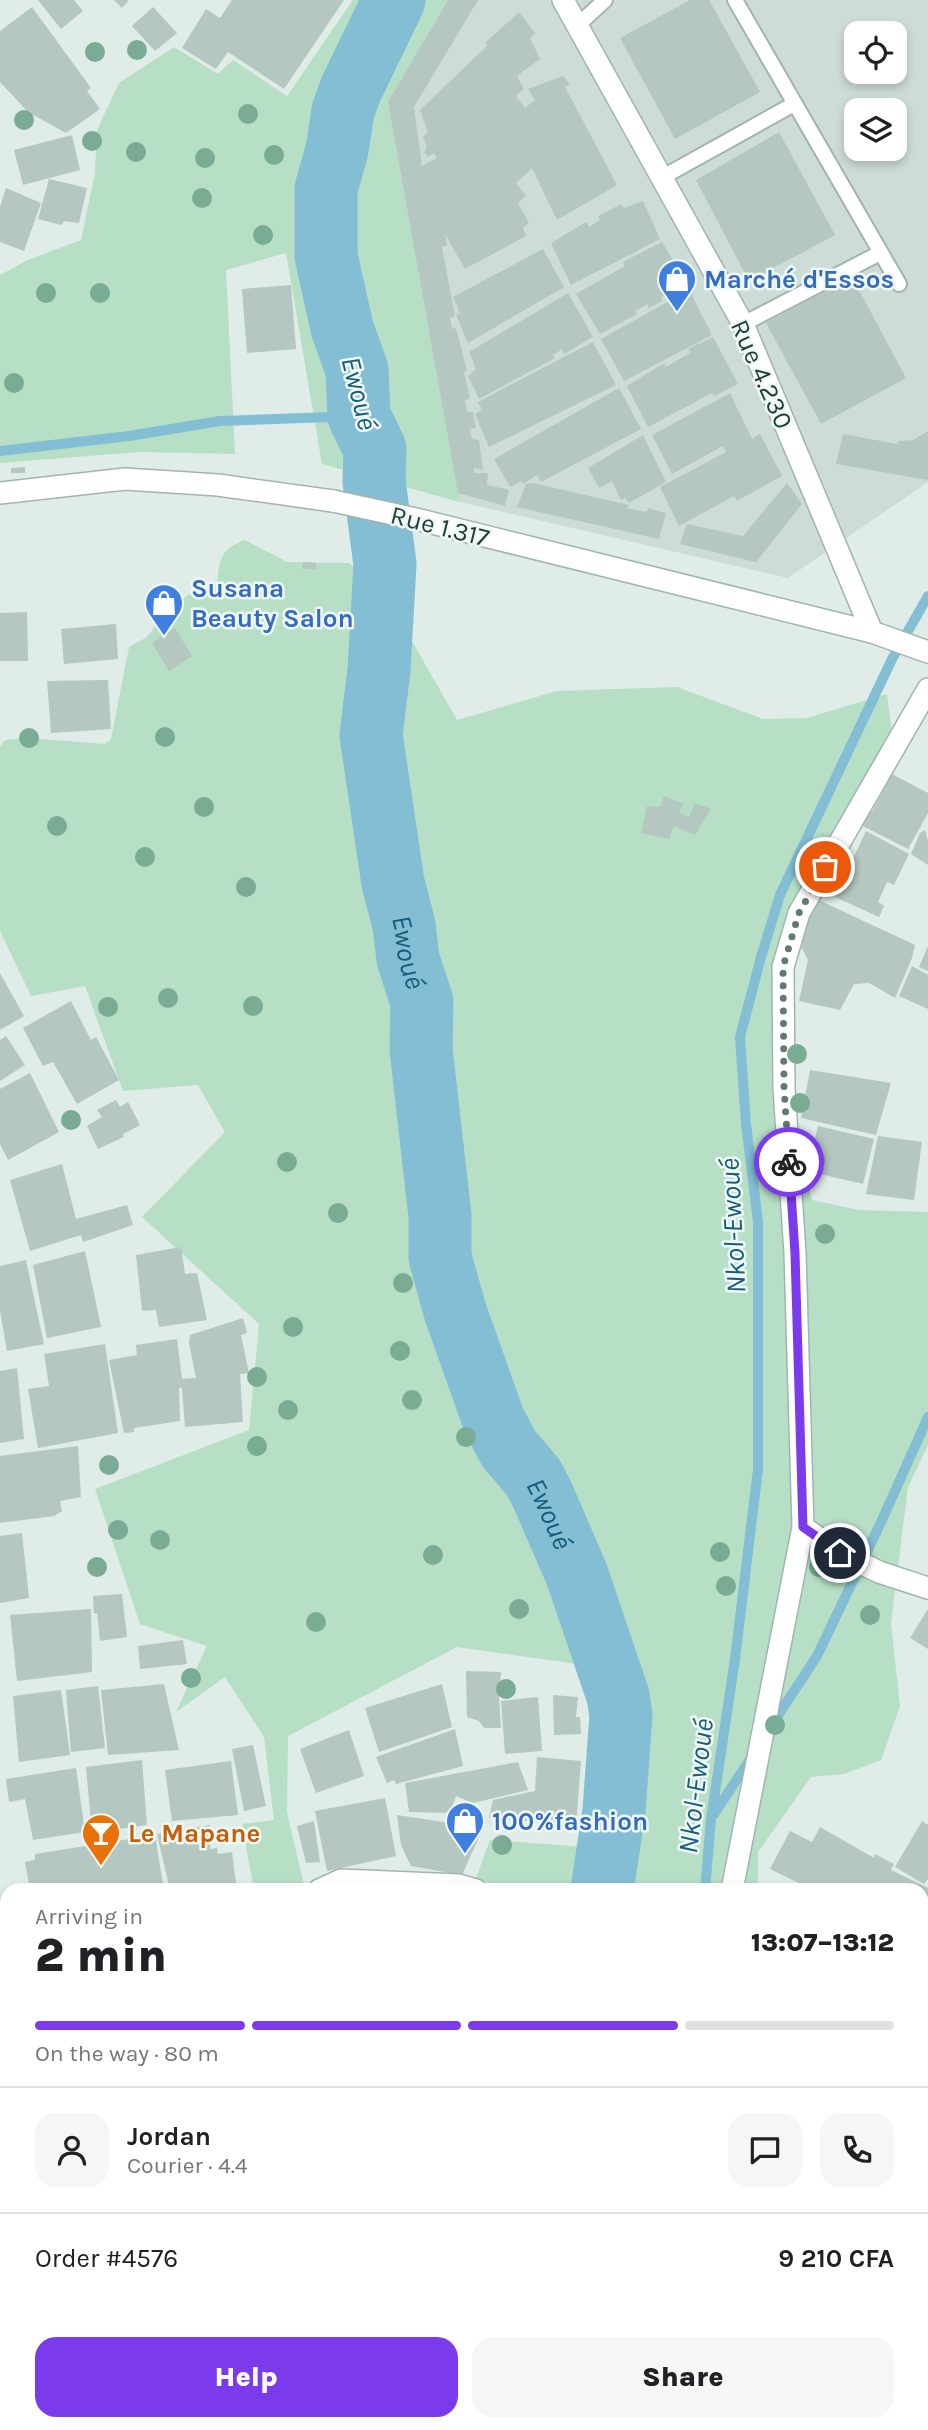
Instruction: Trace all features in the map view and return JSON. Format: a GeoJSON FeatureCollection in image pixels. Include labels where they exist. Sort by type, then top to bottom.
{"type":"FeatureCollection","features":[{"type":"Feature","properties":{"kind":"street","name":"Rue 4.230"},"geometry":{"type":"LineString","coordinates":[[563,0],[743,324],[880,634]]}},
{"type":"Feature","properties":{"kind":"street","name":"Rue 1.317"},"geometry":{"type":"LineString","coordinates":[[0,494],[125,479],[218,485],[332,501],[416,519],[880,634]]}},
{"type":"Feature","properties":{"kind":"street"},"geometry":{"type":"LineString","coordinates":[[880,634],[925,651]]}},
{"type":"Feature","properties":{"kind":"street"},"geometry":{"type":"LineString","coordinates":[[733,1883],[803,1527],[795,1253],[784,1088],[783,967],[799,913],[928,689]]}},
{"type":"Feature","properties":{"kind":"street"},"geometry":{"type":"LineString","coordinates":[[803,1527],[840,1553],[879,1572],[928,1588]]}},
{"type":"Feature","properties":{"kind":"street"},"geometry":{"type":"LineString","coordinates":[[334,1883],[341,1880],[412,1883]]}},
{"type":"Feature","properties":{"kind":"lane"},"geometry":{"type":"LineString","coordinates":[[578,25],[605,0]]}},
{"type":"Feature","properties":{"kind":"lane"},"geometry":{"type":"LineString","coordinates":[[735,0],[899,284]]}},
{"type":"Feature","properties":{"kind":"lane"},"geometry":{"type":"LineString","coordinates":[[661,178],[794,104]]}},
{"type":"Feature","properties":{"kind":"lane"},"geometry":{"type":"LineString","coordinates":[[743,324],[880,253]]}},
{"type":"Feature","properties":{"kind":"shaded area","name":"Marché d'Essos"},"geometry":{"type":"Polygon","coordinates":[[[447,0],[928,0],[928,482],[788,578],[460,502],[387,104],[447,0]]]}},
{"type":"Feature","properties":{"kind":"green space"},"geometry":{"type":"Polygon","coordinates":[[[353,0],[447,0],[388,104],[460,502],[322,464],[286,253],[226,270],[235,454],[139,452],[0,463],[0,275],[28,260],[81,240],[95,173],[97,130],[119,83],[174,47],[218,74],[233,60],[287,96],[353,0]]]}},
{"type":"Feature","properties":{"kind":"green space"},"geometry":{"type":"Polygon","coordinates":[[[245,540],[287,562],[349,563],[384,592],[457,720],[557,691],[677,687],[763,719],[807,718],[887,694],[892,734],[789,927],[798,1142],[812,1200],[859,1210],[928,1212],[928,1445],[908,1487],[891,1624],[900,1706],[881,1760],[844,1774],[811,1777],[758,1852],[758,1883],[488,1883],[476,1878],[490,1840],[586,1847],[596,1714],[594,1690],[584,1665],[457,1647],[288,1736],[287,1812],[304,1883],[253,1883],[242,1824],[274,1820],[264,1737],[225,1677],[176,1712],[207,1646],[140,1624],[95,1489],[249,1430],[259,1324],[142,1217],[225,1132],[198,1085],[123,1091],[85,986],[31,996],[0,931],[0,747],[5,740],[29,738],[105,744],[111,739],[129,647],[147,637],[166,611],[188,595],[217,585],[222,556],[245,540]]]}},
{"type":"Feature","properties":{"kind":"green space"},"geometry":{"type":"Polygon","coordinates":[[[334,1878],[334,1883],[313,1883],[334,1878]]]}},
{"type":"Feature","properties":{"kind":"building"},"geometry":{"type":"Polygon","coordinates":[[[38,0],[74,0],[83,11],[61,29],[38,0]]]}},
{"type":"Feature","properties":{"kind":"building"},"geometry":{"type":"Polygon","coordinates":[[[114,0],[129,0],[122,8],[114,0]]]}},
{"type":"Feature","properties":{"kind":"building"},"geometry":{"type":"Polygon","coordinates":[[[232,0],[344,0],[284,89],[228,52],[216,69],[182,48],[206,9],[220,18],[232,0]]]}},
{"type":"Feature","properties":{"kind":"building"},"geometry":{"type":"Polygon","coordinates":[[[448,0],[478,0],[414,107],[422,166],[437,158],[434,153],[428,157],[424,152],[427,146],[423,137],[428,132],[420,110],[519,12],[535,33],[530,38],[540,59],[517,76],[524,89],[516,96],[525,108],[535,100],[528,89],[563,76],[570,85],[565,87],[617,185],[557,220],[532,168],[516,183],[526,196],[518,203],[529,223],[523,228],[526,236],[465,269],[445,234],[447,245],[442,247],[455,316],[450,318],[452,329],[456,328],[467,371],[464,372],[470,399],[465,400],[467,412],[473,412],[476,428],[470,429],[472,439],[479,440],[483,470],[474,468],[474,473],[488,473],[487,485],[509,490],[505,506],[458,493],[388,102],[448,0]]]}},
{"type":"Feature","properties":{"kind":"building"},"geometry":{"type":"Polygon","coordinates":[[[690,0],[709,0],[760,92],[675,139],[620,38],[690,0]]]}},
{"type":"Feature","properties":{"kind":"building"},"geometry":{"type":"Polygon","coordinates":[[[32,7],[91,88],[87,91],[100,109],[66,133],[28,112],[0,82],[0,31],[32,7]]]}},
{"type":"Feature","properties":{"kind":"building"},"geometry":{"type":"Polygon","coordinates":[[[153,7],[177,33],[155,51],[132,26],[153,7]]]}},
{"type":"Feature","properties":{"kind":"building"},"geometry":{"type":"Polygon","coordinates":[[[779,132],[835,235],[749,281],[696,180],[779,132]]]}},
{"type":"Feature","properties":{"kind":"building"},"geometry":{"type":"Polygon","coordinates":[[[72,135],[80,170],[23,185],[14,150],[72,135]]]}},
{"type":"Feature","properties":{"kind":"building"},"geometry":{"type":"Polygon","coordinates":[[[49,179],[87,188],[79,223],[64,221],[62,225],[38,219],[49,179]]]}},
{"type":"Feature","properties":{"kind":"building"},"geometry":{"type":"Polygon","coordinates":[[[6,188],[41,203],[24,251],[0,242],[0,207],[6,188]]]}},
{"type":"Feature","properties":{"kind":"building"},"geometry":{"type":"Polygon","coordinates":[[[643,201],[660,239],[571,285],[551,243],[586,222],[589,227],[600,220],[598,216],[621,204],[624,208],[643,201]]]}},
{"type":"Feature","properties":{"kind":"building"},"geometry":{"type":"Polygon","coordinates":[[[662,242],[687,283],[661,297],[662,301],[649,308],[647,304],[635,311],[637,314],[600,334],[576,294],[625,266],[623,262],[662,242]]]}},
{"type":"Feature","properties":{"kind":"building"},"geometry":{"type":"Polygon","coordinates":[[[543,249],[564,287],[468,343],[456,315],[460,313],[453,297],[543,249]]]}},
{"type":"Feature","properties":{"kind":"building"},"geometry":{"type":"Polygon","coordinates":[[[852,277],[906,378],[821,424],[766,323],[852,277]]]}},
{"type":"Feature","properties":{"kind":"building"},"geometry":{"type":"Polygon","coordinates":[[[291,285],[296,349],[247,353],[242,289],[291,285]]]}},
{"type":"Feature","properties":{"kind":"building"},"geometry":{"type":"Polygon","coordinates":[[[689,290],[712,335],[624,381],[601,339],[689,290]]]}},
{"type":"Feature","properties":{"kind":"building"},"geometry":{"type":"Polygon","coordinates":[[[568,293],[593,337],[564,354],[562,349],[553,355],[555,358],[479,399],[468,376],[476,369],[469,352],[568,293]]]}},
{"type":"Feature","properties":{"kind":"building"},"geometry":{"type":"Polygon","coordinates":[[[713,337],[738,384],[714,396],[712,393],[648,427],[627,386],[664,363],[666,367],[690,353],[688,349],[713,337]]]}},
{"type":"Feature","properties":{"kind":"building"},"geometry":{"type":"Polygon","coordinates":[[[593,342],[616,385],[489,447],[475,414],[482,410],[478,402],[593,342]]]}},
{"type":"Feature","properties":{"kind":"building"},"geometry":{"type":"Polygon","coordinates":[[[619,388],[641,429],[541,482],[537,475],[523,484],[521,481],[510,487],[494,459],[619,388]]]}},
{"type":"Feature","properties":{"kind":"building"},"geometry":{"type":"Polygon","coordinates":[[[730,393],[752,439],[760,434],[782,476],[737,501],[734,496],[679,526],[660,487],[726,452],[723,446],[672,474],[652,435],[730,393]]]}},
{"type":"Feature","properties":{"kind":"building"},"geometry":{"type":"Polygon","coordinates":[[[928,431],[928,480],[836,464],[843,434],[897,444],[898,441],[913,440],[928,431]]]}},
{"type":"Feature","properties":{"kind":"building"},"geometry":{"type":"Polygon","coordinates":[[[643,435],[666,482],[629,503],[625,498],[621,500],[612,481],[599,488],[588,468],[643,435]]]}},
{"type":"Feature","properties":{"kind":"building"},"geometry":{"type":"Polygon","coordinates":[[[25,467],[25,473],[11,473],[11,468],[25,467]]]}},
{"type":"Feature","properties":{"kind":"building"},"geometry":{"type":"Polygon","coordinates":[[[533,483],[629,505],[627,508],[647,512],[648,508],[666,513],[659,539],[517,507],[526,484],[533,483]]]}},
{"type":"Feature","properties":{"kind":"building"},"geometry":{"type":"Polygon","coordinates":[[[787,483],[802,504],[756,562],[680,544],[687,524],[743,536],[787,483]]]}},
{"type":"Feature","properties":{"kind":"building"},"geometry":{"type":"Polygon","coordinates":[[[303,562],[316,563],[316,569],[302,569],[303,562]]]}},
{"type":"Feature","properties":{"kind":"building"},"geometry":{"type":"Polygon","coordinates":[[[27,612],[28,661],[0,661],[0,613],[27,612]]]}},
{"type":"Feature","properties":{"kind":"building"},"geometry":{"type":"Polygon","coordinates":[[[116,624],[118,659],[64,664],[61,629],[116,624]]]}},
{"type":"Feature","properties":{"kind":"building"},"geometry":{"type":"Polygon","coordinates":[[[175,628],[192,656],[169,671],[152,643],[175,628]]]}},
{"type":"Feature","properties":{"kind":"building"},"geometry":{"type":"Polygon","coordinates":[[[108,680],[111,729],[51,733],[47,681],[108,680]]]}},
{"type":"Feature","properties":{"kind":"building"},"geometry":{"type":"Polygon","coordinates":[[[892,774],[928,793],[928,813],[908,849],[855,822],[863,809],[872,812],[892,774]]]}},
{"type":"Feature","properties":{"kind":"building"},"geometry":{"type":"Polygon","coordinates":[[[664,796],[683,804],[679,813],[689,817],[695,803],[711,809],[695,835],[674,826],[669,839],[641,833],[647,806],[660,807],[664,796]]]}},
{"type":"Feature","properties":{"kind":"building"},"geometry":{"type":"Polygon","coordinates":[[[925,830],[928,865],[911,854],[920,833],[925,830]]]}},
{"type":"Feature","properties":{"kind":"building"},"geometry":{"type":"Polygon","coordinates":[[[866,831],[909,854],[894,885],[887,882],[878,902],[884,906],[879,917],[835,897],[866,831]]]}},
{"type":"Feature","properties":{"kind":"building"},"geometry":{"type":"Polygon","coordinates":[[[810,896],[915,945],[895,998],[869,983],[854,984],[840,1010],[799,1001],[808,960],[794,933],[810,896]]]}},
{"type":"Feature","properties":{"kind":"building"},"geometry":{"type":"Polygon","coordinates":[[[928,946],[928,971],[919,967],[928,946]]]}},
{"type":"Feature","properties":{"kind":"building"},"geometry":{"type":"Polygon","coordinates":[[[912,966],[928,975],[928,1009],[899,996],[912,966]]]}},
{"type":"Feature","properties":{"kind":"building"},"geometry":{"type":"Polygon","coordinates":[[[0,973],[24,1016],[0,1030],[0,973]]]}},
{"type":"Feature","properties":{"kind":"building"},"geometry":{"type":"Polygon","coordinates":[[[71,1001],[91,1040],[96,1037],[119,1080],[77,1104],[53,1062],[43,1066],[23,1028],[71,1001]]]}},
{"type":"Feature","properties":{"kind":"building"},"geometry":{"type":"Polygon","coordinates":[[[6,1036],[25,1065],[0,1081],[0,1040],[6,1036]]]}},
{"type":"Feature","properties":{"kind":"building"},"geometry":{"type":"Polygon","coordinates":[[[810,1070],[891,1083],[876,1135],[801,1118],[810,1070]]]}},
{"type":"Feature","properties":{"kind":"building"},"geometry":{"type":"Polygon","coordinates":[[[30,1073],[59,1132],[8,1160],[0,1144],[0,1089],[30,1073]]]}},
{"type":"Feature","properties":{"kind":"building"},"geometry":{"type":"Polygon","coordinates":[[[116,1100],[120,1107],[128,1102],[140,1125],[123,1134],[124,1137],[98,1149],[87,1126],[102,1117],[97,1110],[116,1100]]]}},
{"type":"Feature","properties":{"kind":"building"},"geometry":{"type":"Polygon","coordinates":[[[818,1126],[874,1139],[863,1184],[807,1171],[818,1126]]]}},
{"type":"Feature","properties":{"kind":"building"},"geometry":{"type":"Polygon","coordinates":[[[878,1136],[922,1142],[914,1200],[866,1194],[878,1136]]]}},
{"type":"Feature","properties":{"kind":"building"},"geometry":{"type":"Polygon","coordinates":[[[62,1164],[76,1219],[127,1205],[133,1225],[83,1242],[81,1235],[30,1251],[10,1180],[62,1164]]]}},
{"type":"Feature","properties":{"kind":"building"},"geometry":{"type":"Polygon","coordinates":[[[181,1247],[185,1274],[197,1273],[207,1320],[159,1327],[156,1310],[142,1311],[136,1255],[181,1247]]]}},
{"type":"Feature","properties":{"kind":"building"},"geometry":{"type":"Polygon","coordinates":[[[85,1251],[101,1327],[47,1338],[33,1265],[85,1251]]]}},
{"type":"Feature","properties":{"kind":"building"},"geometry":{"type":"Polygon","coordinates":[[[26,1260],[44,1344],[7,1351],[0,1311],[0,1266],[26,1260]]]}},
{"type":"Feature","properties":{"kind":"building"},"geometry":{"type":"Polygon","coordinates":[[[243,1318],[247,1333],[241,1335],[249,1373],[240,1374],[243,1422],[185,1427],[182,1388],[179,1388],[180,1421],[134,1428],[134,1432],[124,1433],[109,1360],[137,1355],[136,1345],[177,1339],[182,1379],[196,1378],[190,1335],[243,1318]]]}},
{"type":"Feature","properties":{"kind":"building"},"geometry":{"type":"Polygon","coordinates":[[[105,1344],[118,1433],[38,1448],[28,1389],[49,1386],[44,1354],[105,1344]]]}},
{"type":"Feature","properties":{"kind":"building"},"geometry":{"type":"Polygon","coordinates":[[[17,1368],[24,1439],[0,1443],[0,1371],[17,1368]]]}},
{"type":"Feature","properties":{"kind":"building"},"geometry":{"type":"Polygon","coordinates":[[[78,1446],[81,1497],[60,1501],[62,1511],[54,1516],[0,1523],[0,1456],[78,1446]]]}},
{"type":"Feature","properties":{"kind":"building"},"geometry":{"type":"Polygon","coordinates":[[[22,1533],[29,1598],[0,1603],[0,1536],[22,1533]]]}},
{"type":"Feature","properties":{"kind":"building"},"geometry":{"type":"Polygon","coordinates":[[[122,1594],[127,1637],[100,1641],[93,1596],[122,1594]]]}},
{"type":"Feature","properties":{"kind":"building"},"geometry":{"type":"Polygon","coordinates":[[[91,1609],[92,1672],[17,1681],[10,1615],[91,1609]]]}},
{"type":"Feature","properties":{"kind":"building"},"geometry":{"type":"Polygon","coordinates":[[[928,1609],[928,1649],[910,1638],[928,1609]]]}},
{"type":"Feature","properties":{"kind":"building"},"geometry":{"type":"Polygon","coordinates":[[[183,1640],[187,1664],[140,1669],[138,1646],[183,1640]]]}},
{"type":"Feature","properties":{"kind":"building"},"geometry":{"type":"Polygon","coordinates":[[[466,1671],[501,1672],[501,1728],[484,1728],[479,1721],[467,1717],[466,1671]]]}},
{"type":"Feature","properties":{"kind":"building"},"geometry":{"type":"Polygon","coordinates":[[[164,1684],[179,1750],[108,1755],[101,1690],[164,1684]]]}},
{"type":"Feature","properties":{"kind":"building"},"geometry":{"type":"Polygon","coordinates":[[[442,1684],[452,1727],[379,1752],[365,1708],[442,1684]]]}},
{"type":"Feature","properties":{"kind":"building"},"geometry":{"type":"Polygon","coordinates":[[[98,1686],[105,1748],[71,1752],[66,1690],[98,1686]]]}},
{"type":"Feature","properties":{"kind":"building"},"geometry":{"type":"Polygon","coordinates":[[[61,1690],[70,1755],[19,1762],[13,1696],[61,1690]]]}},
{"type":"Feature","properties":{"kind":"building"},"geometry":{"type":"Polygon","coordinates":[[[553,1695],[578,1697],[576,1717],[580,1717],[581,1734],[554,1735],[553,1695]]]}},
{"type":"Feature","properties":{"kind":"building"},"geometry":{"type":"Polygon","coordinates":[[[538,1697],[542,1751],[505,1754],[501,1701],[538,1697]]]}},
{"type":"Feature","properties":{"kind":"building"},"geometry":{"type":"Polygon","coordinates":[[[455,1729],[463,1766],[396,1784],[394,1780],[387,1783],[376,1757],[455,1729]]]}},
{"type":"Feature","properties":{"kind":"building"},"geometry":{"type":"Polygon","coordinates":[[[349,1730],[364,1776],[316,1793],[300,1749],[349,1730]]]}},
{"type":"Feature","properties":{"kind":"building"},"geometry":{"type":"Polygon","coordinates":[[[253,1745],[266,1806],[244,1811],[232,1749],[253,1745]]]}},
{"type":"Feature","properties":{"kind":"building"},"geometry":{"type":"Polygon","coordinates":[[[537,1757],[581,1761],[576,1825],[489,1818],[493,1800],[535,1791],[537,1757]]]}},
{"type":"Feature","properties":{"kind":"building"},"geometry":{"type":"Polygon","coordinates":[[[142,1760],[147,1825],[92,1833],[86,1767],[142,1760]]]}},
{"type":"Feature","properties":{"kind":"building"},"geometry":{"type":"Polygon","coordinates":[[[231,1761],[238,1815],[172,1821],[165,1770],[231,1761]]]}},
{"type":"Feature","properties":{"kind":"building"},"geometry":{"type":"Polygon","coordinates":[[[518,1762],[528,1790],[473,1803],[456,1796],[450,1813],[409,1812],[405,1783],[518,1762]]]}},
{"type":"Feature","properties":{"kind":"building"},"geometry":{"type":"Polygon","coordinates":[[[76,1768],[85,1832],[33,1840],[25,1799],[9,1802],[6,1779],[76,1768]]]}},
{"type":"Feature","properties":{"kind":"building"},"geometry":{"type":"Polygon","coordinates":[[[385,1798],[396,1856],[327,1871],[315,1811],[385,1798]]]}},
{"type":"Feature","properties":{"kind":"building"},"geometry":{"type":"Polygon","coordinates":[[[397,1815],[483,1828],[462,1875],[411,1866],[401,1845],[397,1815]]]}},
{"type":"Feature","properties":{"kind":"building"},"geometry":{"type":"Polygon","coordinates":[[[314,1821],[320,1862],[306,1863],[297,1826],[314,1821]]]}},
{"type":"Feature","properties":{"kind":"building"},"geometry":{"type":"Polygon","coordinates":[[[922,1821],[928,1825],[928,1879],[922,1883],[895,1867],[922,1821]]]}},
{"type":"Feature","properties":{"kind":"building"},"geometry":{"type":"Polygon","coordinates":[[[210,1825],[210,1849],[217,1848],[218,1854],[232,1852],[236,1883],[168,1883],[157,1834],[210,1825]]]}},
{"type":"Feature","properties":{"kind":"building"},"geometry":{"type":"Polygon","coordinates":[[[820,1827],[874,1858],[875,1854],[894,1864],[891,1870],[918,1883],[799,1883],[770,1869],[790,1831],[812,1842],[820,1827]]]}},
{"type":"Feature","properties":{"kind":"building"},"geometry":{"type":"Polygon","coordinates":[[[155,1835],[163,1883],[29,1883],[25,1862],[35,1860],[35,1854],[155,1835]]]}},
{"type":"Feature","properties":{"kind":"waterway","name":"Ewoué"},"geometry":{"type":"LineString","coordinates":[[394,0],[343,111],[337,150],[326,189],[326,256],[342,328],[357,370],[359,416],[375,449],[374,481],[385,564],[379,670],[371,735],[393,883],[404,925],[408,959],[422,1002],[421,1049],[440,1216],[440,1257],[455,1311],[494,1421],[509,1449],[533,1477],[542,1494],[577,1575],[618,1696],[621,1715],[614,1811],[603,1883]]}},
{"type":"Feature","properties":{"kind":"waterway"},"geometry":{"type":"LineString","coordinates":[[0,451],[129,436],[220,421],[359,416]]}},
{"type":"Feature","properties":{"kind":"waterway","name":"Nkol-Ewoué"},"geometry":{"type":"LineString","coordinates":[[706,1883],[711,1819],[735,1659],[758,1469],[758,1222],[746,1124],[740,1037],[780,895],[892,659],[928,596]]}},
{"type":"Feature","properties":{"kind":"waterway"},"geometry":{"type":"LineString","coordinates":[[769,1729],[817,1656],[928,1417]]}},
{"type":"Feature","properties":{"kind":"waterway"},"geometry":{"type":"LineString","coordinates":[[714,1814],[753,1755]]}},
{"type":"Feature","properties":{"kind":"way so far"},"geometry":{"type":"LineString","coordinates":[[789,1162],[784,1088],[783,967],[799,913],[825,867]]}},
{"type":"Feature","properties":{"kind":"place","name":"Marché d'Essos"},"geometry":{"type":"Point","coordinates":[677,313]}},
{"type":"Feature","properties":{"kind":"place","name":"Susana Beauty Salon"},"geometry":{"type":"Point","coordinates":[164,637]}},
{"type":"Feature","properties":{"kind":"place","name":"100%fashion"},"geometry":{"type":"Point","coordinates":[465,1855]}},
{"type":"Feature","properties":{"kind":"place","name":"Le Mapane"},"geometry":{"type":"Point","coordinates":[101,1867]}},
{"type":"Feature","properties":{"kind":"route"},"geometry":{"type":"LineString","coordinates":[[789,1162],[795,1253],[803,1527],[840,1553]]}}]}
